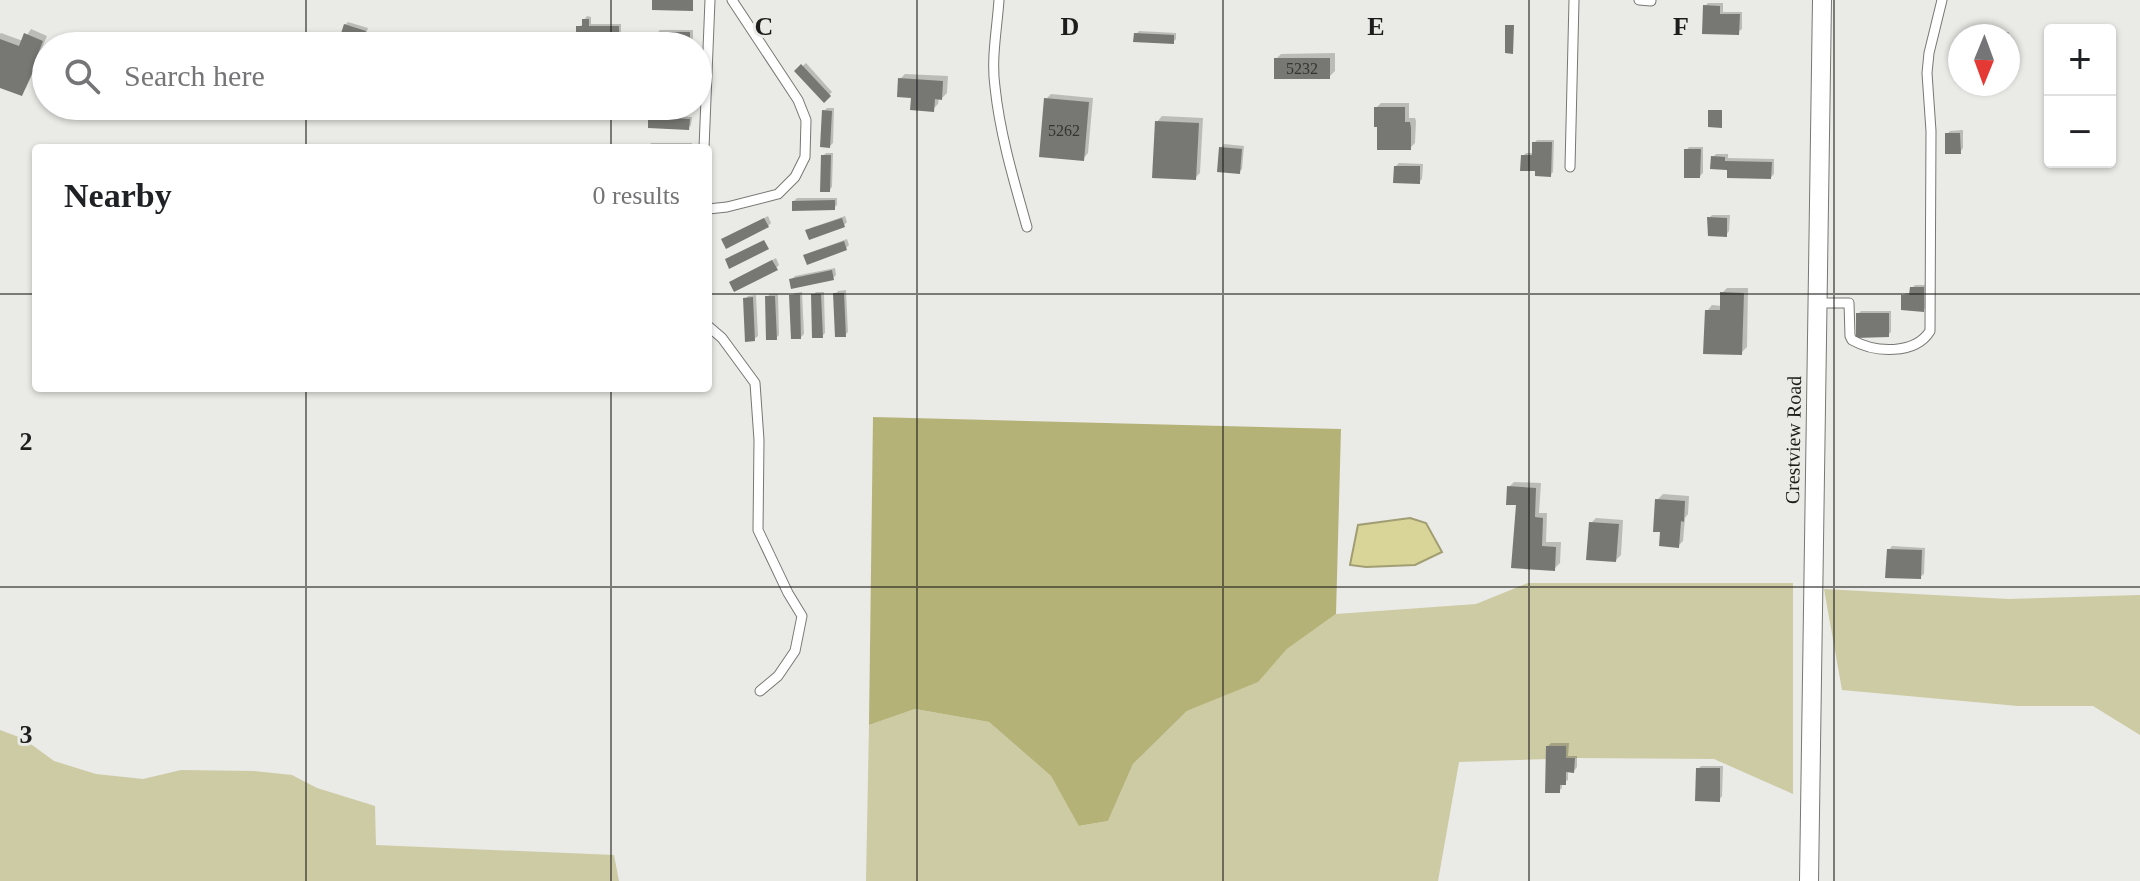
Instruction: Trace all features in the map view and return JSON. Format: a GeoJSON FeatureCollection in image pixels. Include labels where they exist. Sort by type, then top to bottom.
{"type":"FeatureCollection","features":[{"type":"Feature","properties":{"kind":"street","name":"Crestview Road"},"geometry":{"type":"LineString","coordinates":[[1809,881],[1822,0]]}},
{"type":"Feature","properties":{"kind":"lane"},"geometry":{"type":"LineString","coordinates":[[709,32],[710,0]]}},
{"type":"Feature","properties":{"kind":"lane"},"geometry":{"type":"LineString","coordinates":[[712,209],[778,194],[795,177],[805,157],[806,120],[798,100],[732,0]]}},
{"type":"Feature","properties":{"kind":"lane"},"geometry":{"type":"LineString","coordinates":[[999,0],[994,86],[1007,156],[1027,227]]}},
{"type":"Feature","properties":{"kind":"lane"},"geometry":{"type":"LineString","coordinates":[[1570,167],[1574,0]]}},
{"type":"Feature","properties":{"kind":"lane"},"geometry":{"type":"LineString","coordinates":[[1639,0],[1651,1]]}},
{"type":"Feature","properties":{"kind":"lane"},"geometry":{"type":"LineString","coordinates":[[1817,303],[1849,303],[1852,340],[1877,349],[1911,346],[1925,339],[1930,331],[1931,131],[1927,73],[1942,0]]}},
{"type":"Feature","properties":{"kind":"lane"},"geometry":{"type":"LineString","coordinates":[[704,144],[705,120]]}},
{"type":"Feature","properties":{"kind":"lane"},"geometry":{"type":"LineString","coordinates":[[712,329],[722,338],[755,383],[759,440],[758,530],[802,616],[795,651],[778,676],[760,691]]}},
{"type":"Feature","properties":{"kind":"shaded area"},"geometry":{"type":"Polygon","coordinates":[[[873,417],[1341,429],[1336,614],[1287,649],[1258,682],[1187,711],[1133,764],[1108,821],[1079,826],[1051,776],[989,722],[915,709],[869,725],[873,417]]]}},
{"type":"Feature","properties":{"kind":"shaded area"},"geometry":{"type":"Polygon","coordinates":[[[1410,518],[1426,523],[1442,552],[1415,565],[1350,565],[1358,525],[1410,518]]]}},
{"type":"Feature","properties":{"kind":"shaded area"},"geometry":{"type":"Polygon","coordinates":[[[1528,583],[1793,583],[1793,794],[1714,759],[1578,758],[1459,762],[1438,881],[866,881],[869,725],[915,709],[989,722],[1051,776],[1080,826],[1108,821],[1133,764],[1187,711],[1257,682],[1287,649],[1336,614],[1476,604],[1528,583]]]}},
{"type":"Feature","properties":{"kind":"shaded area"},"geometry":{"type":"Polygon","coordinates":[[[1824,589],[2008,599],[2140,595],[2140,735],[2093,706],[2018,706],[1842,690],[1824,589]]]}},
{"type":"Feature","properties":{"kind":"shaded area"},"geometry":{"type":"Polygon","coordinates":[[[0,730],[24,739],[54,761],[96,774],[143,779],[181,770],[292,775],[317,788],[375,806],[376,845],[614,855],[619,881],[0,881],[0,730]]]}},
{"type":"Feature","properties":{"kind":"building"},"geometry":{"type":"Polygon","coordinates":[[[652,0],[693,0],[693,11],[652,10],[652,0]]]}},
{"type":"Feature","properties":{"kind":"building"},"geometry":{"type":"Polygon","coordinates":[[[1703,5],[1720,6],[1720,14],[1740,14],[1739,35],[1702,34],[1703,5]]]}},
{"type":"Feature","properties":{"kind":"building"},"geometry":{"type":"Polygon","coordinates":[[[582,19],[589,19],[589,26],[619,26],[619,32],[576,32],[576,26],[582,26],[582,19]]]}},
{"type":"Feature","properties":{"kind":"building"},"geometry":{"type":"Polygon","coordinates":[[[344,24],[366,31],[366,32],[341,32],[344,24]]]}},
{"type":"Feature","properties":{"kind":"building"},"geometry":{"type":"Polygon","coordinates":[[[1505,25],[1514,25],[1513,54],[1505,53],[1505,25]]]}},
{"type":"Feature","properties":{"kind":"building"},"geometry":{"type":"Polygon","coordinates":[[[24,33],[32,36],[32,74],[22,96],[0,88],[0,39],[19,46],[24,33]]]}},
{"type":"Feature","properties":{"kind":"building"},"geometry":{"type":"Polygon","coordinates":[[[1134,33],[1174,35],[1174,44],[1133,42],[1134,33]]]}},
{"type":"Feature","properties":{"kind":"building"},"geometry":{"type":"Polygon","coordinates":[[[1274,58],[1330,58],[1330,79],[1274,79],[1274,58]]]}},
{"type":"Feature","properties":{"kind":"building"},"geometry":{"type":"Polygon","coordinates":[[[801,64],[831,96],[824,103],[794,71],[801,64]]]}},
{"type":"Feature","properties":{"kind":"building"},"geometry":{"type":"Polygon","coordinates":[[[898,78],[943,81],[942,100],[935,99],[934,112],[910,110],[911,98],[897,97],[898,78]]]}},
{"type":"Feature","properties":{"kind":"building"},"geometry":{"type":"Polygon","coordinates":[[[1044,98],[1089,102],[1084,161],[1039,157],[1044,98]]]}},
{"type":"Feature","properties":{"kind":"building"},"geometry":{"type":"Polygon","coordinates":[[[1374,107],[1405,107],[1405,122],[1410,122],[1411,128],[1411,150],[1377,150],[1374,107]]]}},
{"type":"Feature","properties":{"kind":"building"},"geometry":{"type":"Polygon","coordinates":[[[822,110],[832,111],[830,148],[820,147],[822,110]]]}},
{"type":"Feature","properties":{"kind":"building"},"geometry":{"type":"Polygon","coordinates":[[[1708,110],[1722,110],[1722,128],[1708,127],[1708,110]]]}},
{"type":"Feature","properties":{"kind":"building"},"geometry":{"type":"Polygon","coordinates":[[[648,120],[690,120],[689,130],[648,128],[648,120]]]}},
{"type":"Feature","properties":{"kind":"building"},"geometry":{"type":"Polygon","coordinates":[[[1155,121],[1199,123],[1196,180],[1152,178],[1155,121]]]}},
{"type":"Feature","properties":{"kind":"building"},"geometry":{"type":"Polygon","coordinates":[[[1945,133],[1960,133],[1961,154],[1945,154],[1945,133]]]}},
{"type":"Feature","properties":{"kind":"building"},"geometry":{"type":"Polygon","coordinates":[[[1532,142],[1552,142],[1551,177],[1535,176],[1535,171],[1520,171],[1521,155],[1532,155],[1532,142]]]}},
{"type":"Feature","properties":{"kind":"building"},"geometry":{"type":"Polygon","coordinates":[[[1219,147],[1242,149],[1240,174],[1217,172],[1219,147]]]}},
{"type":"Feature","properties":{"kind":"building"},"geometry":{"type":"Polygon","coordinates":[[[1684,149],[1701,149],[1700,178],[1684,178],[1684,149]]]}},
{"type":"Feature","properties":{"kind":"building"},"geometry":{"type":"Polygon","coordinates":[[[821,155],[831,155],[830,192],[820,192],[821,155]]]}},
{"type":"Feature","properties":{"kind":"building"},"geometry":{"type":"Polygon","coordinates":[[[1711,156],[1725,157],[1725,161],[1772,162],[1771,179],[1727,178],[1727,170],[1710,169],[1711,156]]]}},
{"type":"Feature","properties":{"kind":"building"},"geometry":{"type":"Polygon","coordinates":[[[1394,166],[1420,166],[1420,184],[1393,183],[1394,166]]]}},
{"type":"Feature","properties":{"kind":"building"},"geometry":{"type":"Polygon","coordinates":[[[835,200],[835,210],[792,211],[792,201],[835,200]]]}},
{"type":"Feature","properties":{"kind":"building"},"geometry":{"type":"Polygon","coordinates":[[[1707,217],[1727,218],[1727,237],[1708,236],[1707,217]]]}},
{"type":"Feature","properties":{"kind":"building"},"geometry":{"type":"Polygon","coordinates":[[[764,218],[769,227],[726,249],[721,239],[764,218]]]}},
{"type":"Feature","properties":{"kind":"building"},"geometry":{"type":"Polygon","coordinates":[[[842,218],[845,227],[809,240],[805,230],[842,218]]]}},
{"type":"Feature","properties":{"kind":"building"},"geometry":{"type":"Polygon","coordinates":[[[764,240],[769,249],[729,269],[725,259],[764,240]]]}},
{"type":"Feature","properties":{"kind":"building"},"geometry":{"type":"Polygon","coordinates":[[[844,241],[847,250],[807,265],[803,255],[844,241]]]}},
{"type":"Feature","properties":{"kind":"building"},"geometry":{"type":"Polygon","coordinates":[[[772,260],[778,270],[734,292],[729,282],[772,260]]]}},
{"type":"Feature","properties":{"kind":"building"},"geometry":{"type":"Polygon","coordinates":[[[832,270],[834,280],[791,289],[789,279],[832,270]]]}},
{"type":"Feature","properties":{"kind":"building"},"geometry":{"type":"Polygon","coordinates":[[[1910,287],[1924,287],[1924,312],[1901,310],[1901,295],[1909,295],[1910,287]]]}},
{"type":"Feature","properties":{"kind":"building"},"geometry":{"type":"Polygon","coordinates":[[[1720,292],[1744,293],[1742,355],[1703,354],[1705,310],[1720,310],[1720,292]]]}},
{"type":"Feature","properties":{"kind":"building"},"geometry":{"type":"Polygon","coordinates":[[[833,293],[844,293],[846,337],[835,337],[833,293]]]}},
{"type":"Feature","properties":{"kind":"building"},"geometry":{"type":"Polygon","coordinates":[[[811,294],[821,294],[823,338],[812,338],[811,294]]]}},
{"type":"Feature","properties":{"kind":"building"},"geometry":{"type":"Polygon","coordinates":[[[789,295],[800,295],[801,339],[791,339],[789,295]]]}},
{"type":"Feature","properties":{"kind":"building"},"geometry":{"type":"Polygon","coordinates":[[[765,296],[775,296],[777,340],[766,340],[765,296]]]}},
{"type":"Feature","properties":{"kind":"building"},"geometry":{"type":"Polygon","coordinates":[[[753,297],[755,341],[745,342],[743,298],[753,297]]]}},
{"type":"Feature","properties":{"kind":"building"},"geometry":{"type":"Polygon","coordinates":[[[1856,313],[1889,313],[1889,337],[1856,338],[1856,313]]]}},
{"type":"Feature","properties":{"kind":"building"},"geometry":{"type":"Polygon","coordinates":[[[1507,486],[1536,488],[1535,517],[1543,518],[1542,546],[1556,547],[1555,571],[1511,568],[1516,505],[1506,505],[1507,486]]]}},
{"type":"Feature","properties":{"kind":"building"},"geometry":{"type":"Polygon","coordinates":[[[1655,499],[1685,501],[1679,548],[1659,546],[1660,532],[1653,532],[1655,499]]]}},
{"type":"Feature","properties":{"kind":"building"},"geometry":{"type":"Polygon","coordinates":[[[1589,522],[1619,524],[1616,562],[1586,560],[1589,522]]]}},
{"type":"Feature","properties":{"kind":"building"},"geometry":{"type":"Polygon","coordinates":[[[1887,549],[1922,550],[1921,579],[1885,578],[1887,549]]]}},
{"type":"Feature","properties":{"kind":"building"},"geometry":{"type":"Polygon","coordinates":[[[1546,746],[1566,746],[1566,758],[1575,758],[1574,773],[1566,772],[1566,785],[1560,785],[1560,793],[1545,793],[1546,746]]]}},
{"type":"Feature","properties":{"kind":"building"},"geometry":{"type":"Polygon","coordinates":[[[1696,768],[1720,768],[1720,802],[1695,801],[1696,768]]]}}]}
